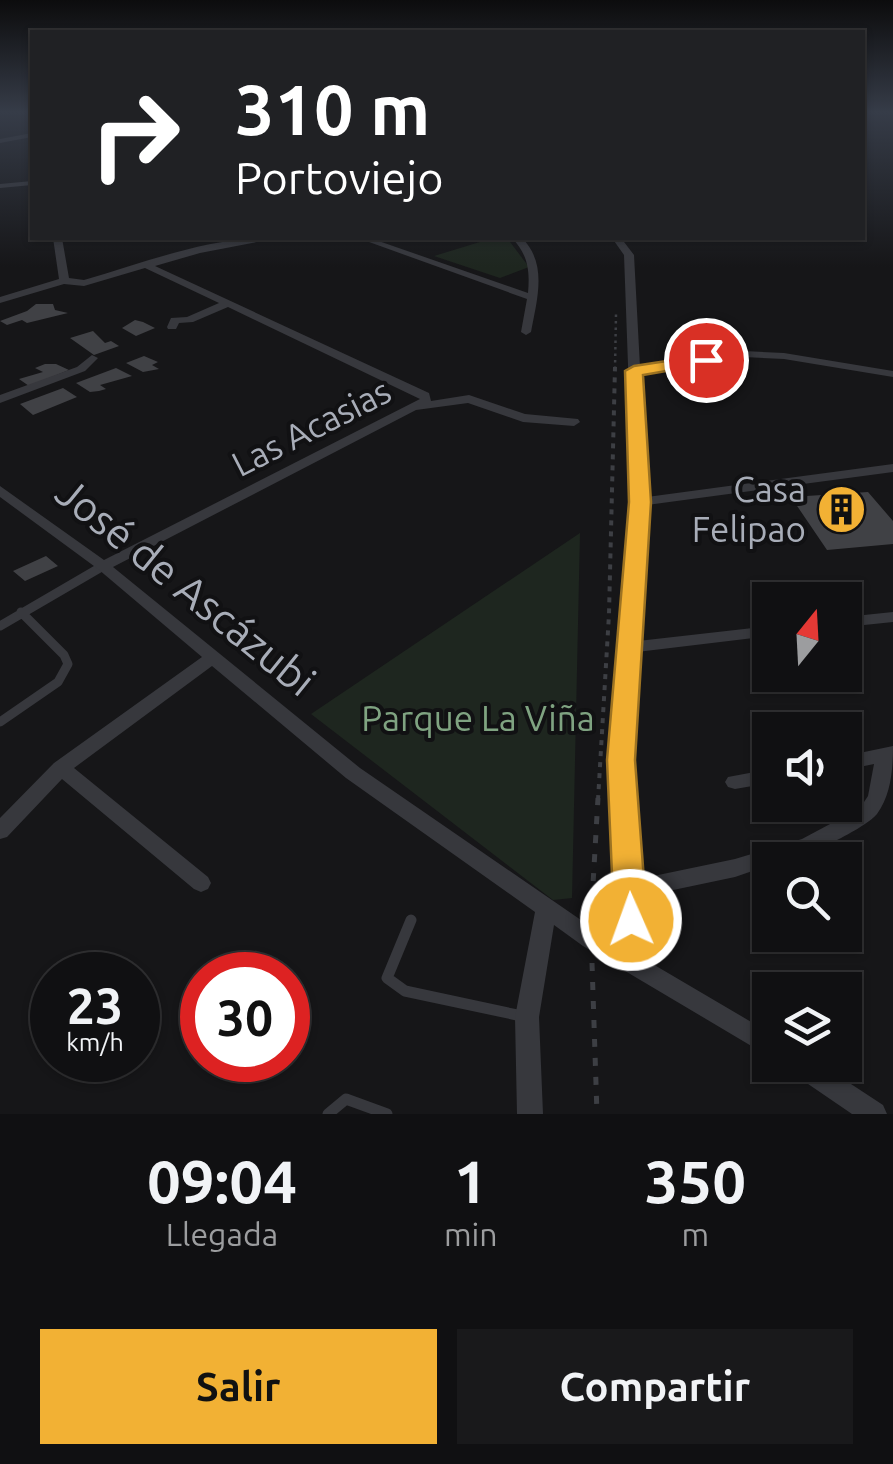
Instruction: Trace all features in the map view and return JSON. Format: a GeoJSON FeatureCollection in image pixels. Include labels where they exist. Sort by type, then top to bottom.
{"type":"FeatureCollection","features":[{"type":"Feature","properties":{"kind":"street"},"geometry":{"type":"LineString","coordinates":[[0,186],[30,183]]}},
{"type":"Feature","properties":{"kind":"street"},"geometry":{"type":"LineString","coordinates":[[56,240],[64,281]]}},
{"type":"Feature","properties":{"kind":"street"},"geometry":{"type":"LineString","coordinates":[[0,300],[64,281],[84,283],[199,250],[253,240]]}},
{"type":"Feature","properties":{"kind":"street"},"geometry":{"type":"LineString","coordinates":[[369,240],[530,297]]}},
{"type":"Feature","properties":{"kind":"street"},"geometry":{"type":"LineString","coordinates":[[520,240],[528,246],[535,271],[526,332]]}},
{"type":"Feature","properties":{"kind":"street"},"geometry":{"type":"LineString","coordinates":[[591,940],[621,932],[631,920],[621,760],[640,502],[630,255],[619,240]]}},
{"type":"Feature","properties":{"kind":"street","name":"Las Acasias"},"geometry":{"type":"LineString","coordinates":[[103,566],[426,400],[426,396],[146,266]]}},
{"type":"Feature","properties":{"kind":"street"},"geometry":{"type":"LineString","coordinates":[[486,282],[522,279],[535,271]]}},
{"type":"Feature","properties":{"kind":"street"},"geometry":{"type":"LineString","coordinates":[[190,320],[227,304]]}},
{"type":"Feature","properties":{"kind":"street"},"geometry":{"type":"LineString","coordinates":[[634,371],[744,354],[784,356],[893,374]]}},
{"type":"Feature","properties":{"kind":"street"},"geometry":{"type":"LineString","coordinates":[[0,399],[80,369],[92,358]]}},
{"type":"Feature","properties":{"kind":"street"},"geometry":{"type":"LineString","coordinates":[[418,407],[469,399],[523,418],[574,422]]}},
{"type":"Feature","properties":{"kind":"street"},"geometry":{"type":"LineString","coordinates":[[640,502],[893,468]]}},
{"type":"Feature","properties":{"kind":"street","name":"José de Ascázubi"},"geometry":{"type":"LineString","coordinates":[[0,490],[103,566],[353,773],[591,940],[752,1035]]}},
{"type":"Feature","properties":{"kind":"street"},"geometry":{"type":"LineString","coordinates":[[862,620],[893,617]]}},
{"type":"Feature","properties":{"kind":"street"},"geometry":{"type":"LineString","coordinates":[[632,646],[752,633]]}},
{"type":"Feature","properties":{"kind":"street"},"geometry":{"type":"LineString","coordinates":[[0,831],[61,768],[214,656]]}},
{"type":"Feature","properties":{"kind":"street"},"geometry":{"type":"LineString","coordinates":[[631,890],[735,868],[808,845],[867,813],[877,798],[889,754],[862,760]]}},
{"type":"Feature","properties":{"kind":"street"},"geometry":{"type":"LineString","coordinates":[[61,768],[201,884]]}},
{"type":"Feature","properties":{"kind":"street"},"geometry":{"type":"LineString","coordinates":[[735,782],[752,779]]}},
{"type":"Feature","properties":{"kind":"street"},"geometry":{"type":"LineString","coordinates":[[530,1114],[527,1017],[546,910]]}},
{"type":"Feature","properties":{"kind":"street"},"geometry":{"type":"LineString","coordinates":[[826,1082],[874,1114]]}},
{"type":"Feature","properties":{"kind":"lane"},"geometry":{"type":"LineString","coordinates":[[0,626],[103,566]]}},
{"type":"Feature","properties":{"kind":"lane"},"geometry":{"type":"LineString","coordinates":[[0,722],[58,682],[68,664],[64,655],[21,612]]}},
{"type":"Feature","properties":{"kind":"lane"},"geometry":{"type":"LineString","coordinates":[[411,920],[386,978],[405,991],[527,1017]]}},
{"type":"Feature","properties":{"kind":"lane"},"geometry":{"type":"LineString","coordinates":[[328,1114],[346,1100],[386,1114]]}},
{"type":"Feature","properties":{"kind":"path"},"geometry":{"type":"LineString","coordinates":[[597,1114],[591,940],[595,810],[609,614],[616,307]]}},
{"type":"Feature","properties":{"kind":"green space"},"geometry":{"type":"Polygon","coordinates":[[[486,240],[509,240],[529,267],[500,278],[434,256],[486,240]]]}},
{"type":"Feature","properties":{"kind":"green space","name":"Parque La Viña"},"geometry":{"type":"Polygon","coordinates":[[[580,533],[572,898],[553,900],[311,714],[580,533]]]}},
{"type":"Feature","properties":{"kind":"building"},"geometry":{"type":"Polygon","coordinates":[[[36,304],[53,304],[55,310],[68,313],[27,323],[22,320],[7,325],[0,321],[27,311],[36,304]]]}},
{"type":"Feature","properties":{"kind":"building"},"geometry":{"type":"Polygon","coordinates":[[[135,320],[155,328],[136,336],[122,328],[135,320]]]}},
{"type":"Feature","properties":{"kind":"building"},"geometry":{"type":"Polygon","coordinates":[[[93,331],[105,343],[111,341],[119,346],[94,355],[70,338],[93,331]]]}},
{"type":"Feature","properties":{"kind":"building"},"geometry":{"type":"Polygon","coordinates":[[[144,356],[158,362],[152,365],[159,369],[143,372],[126,363],[144,356]]]}},
{"type":"Feature","properties":{"kind":"building"},"geometry":{"type":"Polygon","coordinates":[[[45,364],[69,370],[29,386],[19,379],[43,372],[35,368],[45,364]]]}},
{"type":"Feature","properties":{"kind":"building"},"geometry":{"type":"Polygon","coordinates":[[[116,368],[132,376],[100,385],[106,389],[99,391],[90,392],[76,383],[116,368]]]}},
{"type":"Feature","properties":{"kind":"building"},"geometry":{"type":"Polygon","coordinates":[[[63,388],[77,397],[33,415],[20,404],[63,388]]]}},
{"type":"Feature","properties":{"kind":"building","name":"Casa Felipao"},"geometry":{"type":"Polygon","coordinates":[[[868,492],[893,521],[893,544],[827,550],[791,497],[868,492]]]}},
{"type":"Feature","properties":{"kind":"building"},"geometry":{"type":"Polygon","coordinates":[[[46,556],[58,566],[25,581],[13,571],[46,556]]]}},
{"type":"Feature","properties":{"kind":"place","name":"Casa Felipao"},"geometry":{"type":"Point","coordinates":[841,509]}},
{"type":"Feature","properties":{"kind":"route"},"geometry":{"type":"LineString","coordinates":[[631,920],[621,760],[640,502],[634,371],[706,360]]}}]}
